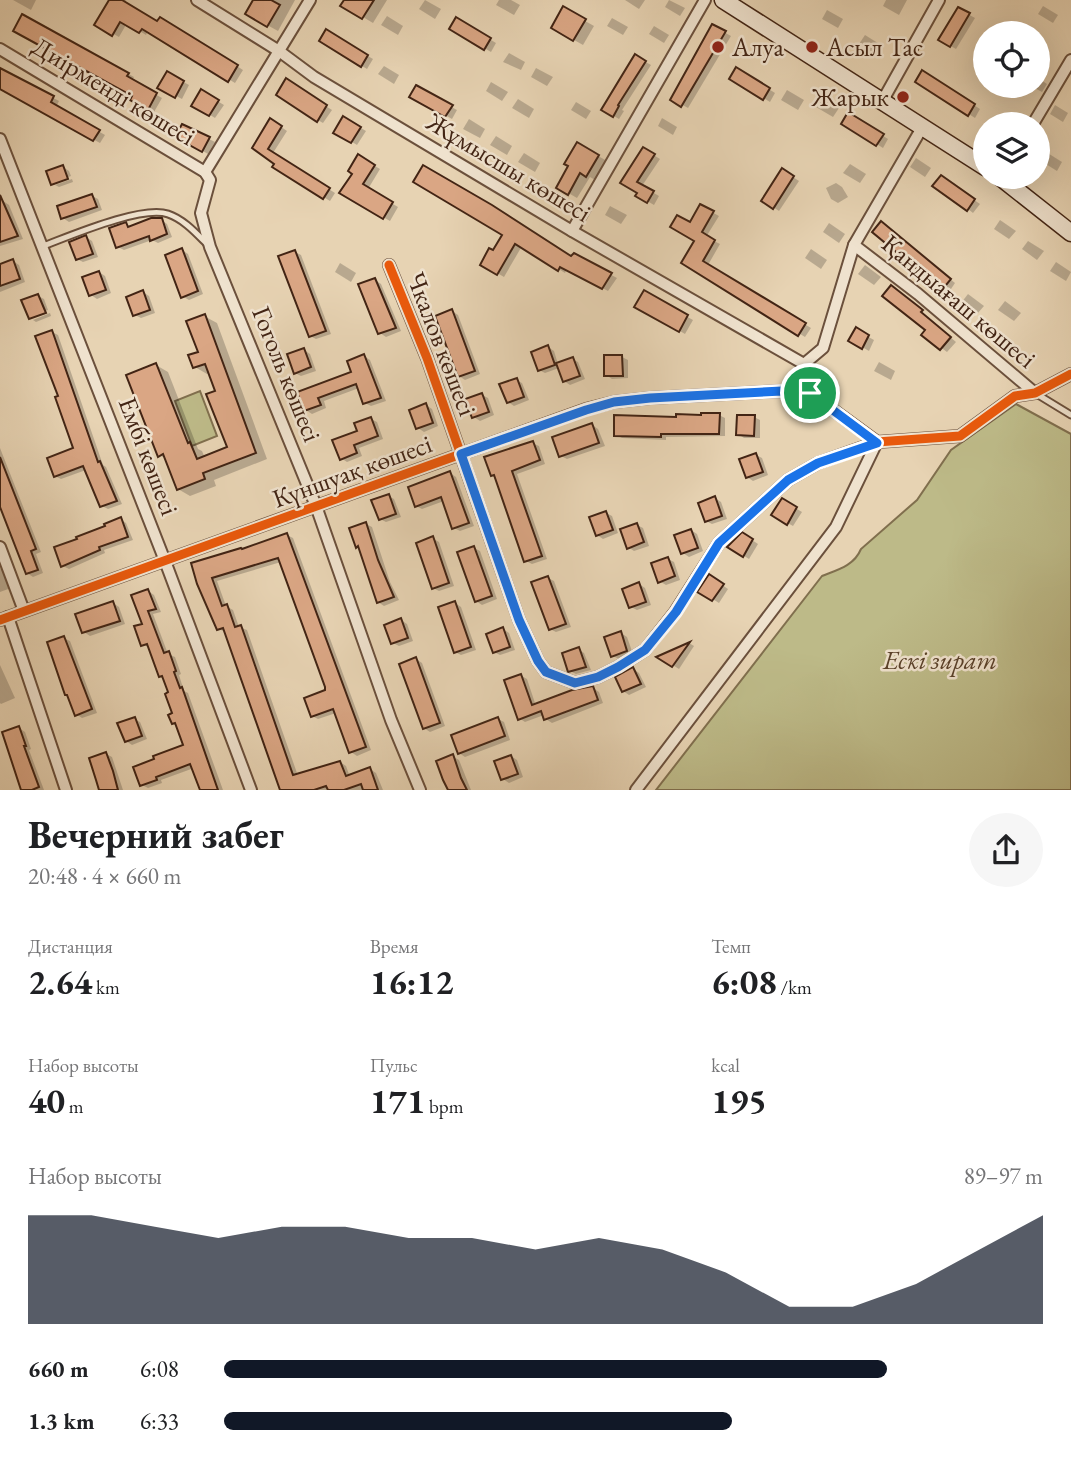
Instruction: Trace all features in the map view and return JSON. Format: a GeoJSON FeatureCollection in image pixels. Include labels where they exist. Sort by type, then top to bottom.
{"type":"FeatureCollection","features":[{"type":"Feature","properties":{"kind":"main road"},"geometry":{"type":"LineString","coordinates":[[723,0],[973,159]]}},
{"type":"Feature","properties":{"kind":"main road"},"geometry":{"type":"LineString","coordinates":[[1016,189],[1071,233]]}},
{"type":"Feature","properties":{"kind":"street","name":"Жұмысшы көшесі"},"geometry":{"type":"LineString","coordinates":[[197,0],[279,51],[314,77],[572,231],[804,363]]}},
{"type":"Feature","properties":{"kind":"street","name":"Гоголь көшесі"},"geometry":{"type":"LineString","coordinates":[[310,0],[207,176],[201,213],[210,247],[316,506],[391,720],[419,790]]}},
{"type":"Feature","properties":{"kind":"street"},"geometry":{"type":"LineString","coordinates":[[572,231],[705,0]]}},
{"type":"Feature","properties":{"kind":"street"},"geometry":{"type":"LineString","coordinates":[[883,100],[939,0]]}},
{"type":"Feature","properties":{"kind":"street","name":"Диірменді көшесі"},"geometry":{"type":"LineString","coordinates":[[0,49],[207,176]]}},
{"type":"Feature","properties":{"kind":"street"},"geometry":{"type":"LineString","coordinates":[[1040,112],[1071,60]]}},
{"type":"Feature","properties":{"kind":"street","name":"Қандыағаш көшесі"},"geometry":{"type":"LineString","coordinates":[[804,363],[823,348],[854,245],[923,126]]}},
{"type":"Feature","properties":{"kind":"street","name":"Ембі көшесі"},"geometry":{"type":"LineString","coordinates":[[0,139],[165,561],[251,790]]}},
{"type":"Feature","properties":{"kind":"street","name":"Қандыағаш көшесі"},"geometry":{"type":"LineString","coordinates":[[854,245],[918,294],[1034,393]]}},
{"type":"Feature","properties":{"kind":"street","name":"Чкалов көшесі"},"geometry":{"type":"LineString","coordinates":[[389,265],[427,358],[519,620],[546,672],[575,683],[598,677],[645,650],[676,612],[719,543],[788,480],[818,463],[877,443]]}},
{"type":"Feature","properties":{"kind":"street"},"geometry":{"type":"LineString","coordinates":[[804,363],[810,393],[877,443],[960,436],[1015,396],[1034,393],[1071,374]]}},
{"type":"Feature","properties":{"kind":"street","name":"Күншуақ көшесі"},"geometry":{"type":"LineString","coordinates":[[4,619],[461,454],[614,402],[770,391],[810,393]]}},
{"type":"Feature","properties":{"kind":"street"},"geometry":{"type":"LineString","coordinates":[[636,790],[836,527],[877,443]]}},
{"type":"Feature","properties":{"kind":"street"},"geometry":{"type":"LineString","coordinates":[[0,547],[24,611]]}},
{"type":"Feature","properties":{"kind":"street"},"geometry":{"type":"LineString","coordinates":[[4,619],[66,790]]}},
{"type":"Feature","properties":{"kind":"lane"},"geometry":{"type":"LineString","coordinates":[[43,246],[124,217],[152,212],[166,213],[183,222],[210,247]]}},
{"type":"Feature","properties":{"kind":"lane"},"geometry":{"type":"LineString","coordinates":[[1034,393],[1071,415]]}},
{"type":"Feature","properties":{"kind":"green space"},"geometry":{"type":"Polygon","coordinates":[[[200,391],[217,436],[192,446],[175,401],[200,391]]]}},
{"type":"Feature","properties":{"kind":"green space","name":"Ескі зират"},"geometry":{"type":"Polygon","coordinates":[[[1016,404],[1071,434],[1071,790],[656,790],[822,576],[854,560],[861,549],[917,500],[951,450],[1016,404]]]}},
{"type":"Feature","properties":{"kind":"building"},"geometry":{"type":"Polygon","coordinates":[[[109,0],[122,0],[157,21],[160,17],[238,65],[228,82],[142,29],[139,33],[120,22],[112,36],[94,25],[109,0]]]}},
{"type":"Feature","properties":{"kind":"building"},"geometry":{"type":"Polygon","coordinates":[[[253,0],[271,0],[280,5],[267,27],[245,14],[253,0]]]}},
{"type":"Feature","properties":{"kind":"building"},"geometry":{"type":"Polygon","coordinates":[[[344,0],[374,0],[362,19],[340,6],[344,0]]]}},
{"type":"Feature","properties":{"kind":"building"},"geometry":{"type":"Polygon","coordinates":[[[563,6],[586,19],[573,41],[551,28],[563,6]]]}},
{"type":"Feature","properties":{"kind":"building"},"geometry":{"type":"Polygon","coordinates":[[[958,7],[970,13],[950,47],[938,40],[958,7]]]}},
{"type":"Feature","properties":{"kind":"building"},"geometry":{"type":"Polygon","coordinates":[[[22,14],[129,73],[127,76],[157,93],[148,110],[130,100],[132,96],[13,31],[22,14]]]}},
{"type":"Feature","properties":{"kind":"building"},"geometry":{"type":"Polygon","coordinates":[[[456,17],[491,38],[484,50],[449,29],[456,17]]]}},
{"type":"Feature","properties":{"kind":"building"},"geometry":{"type":"Polygon","coordinates":[[[712,24],[726,31],[681,107],[670,100],[712,24]]]}},
{"type":"Feature","properties":{"kind":"building"},"geometry":{"type":"Polygon","coordinates":[[[326,29],[368,55],[361,67],[319,41],[326,29]]]}},
{"type":"Feature","properties":{"kind":"building"},"geometry":{"type":"Polygon","coordinates":[[[635,54],[646,61],[613,117],[601,110],[635,54]]]}},
{"type":"Feature","properties":{"kind":"building"},"geometry":{"type":"Polygon","coordinates":[[[736,67],[770,88],[763,100],[729,79],[736,67]]]}},
{"type":"Feature","properties":{"kind":"building"},"geometry":{"type":"Polygon","coordinates":[[[0,68],[54,96],[51,102],[100,130],[93,141],[0,89],[0,68]]]}},
{"type":"Feature","properties":{"kind":"building"},"geometry":{"type":"Polygon","coordinates":[[[922,70],[975,104],[968,116],[915,82],[922,70]]]}},
{"type":"Feature","properties":{"kind":"building"},"geometry":{"type":"Polygon","coordinates":[[[167,71],[184,81],[175,98],[157,88],[167,71]]]}},
{"type":"Feature","properties":{"kind":"building"},"geometry":{"type":"Polygon","coordinates":[[[286,78],[327,105],[317,122],[276,95],[286,78]]]}},
{"type":"Feature","properties":{"kind":"building"},"geometry":{"type":"Polygon","coordinates":[[[416,85],[453,105],[445,117],[409,97],[416,85]]]}},
{"type":"Feature","properties":{"kind":"building"},"geometry":{"type":"Polygon","coordinates":[[[201,89],[219,100],[209,116],[191,106],[201,89]]]}},
{"type":"Feature","properties":{"kind":"building"},"geometry":{"type":"Polygon","coordinates":[[[848,112],[884,134],[876,146],[841,124],[848,112]]]}},
{"type":"Feature","properties":{"kind":"building"},"geometry":{"type":"Polygon","coordinates":[[[343,116],[361,127],[351,143],[333,133],[343,116]]]}},
{"type":"Feature","properties":{"kind":"building"},"geometry":{"type":"Polygon","coordinates":[[[270,118],[282,126],[268,149],[330,188],[323,199],[272,167],[274,164],[252,148],[270,118]]]}},
{"type":"Feature","properties":{"kind":"building"},"geometry":{"type":"Polygon","coordinates":[[[182,124],[210,137],[202,152],[175,137],[182,124]]]}},
{"type":"Feature","properties":{"kind":"building"},"geometry":{"type":"Polygon","coordinates":[[[577,142],[599,155],[586,177],[580,173],[568,195],[556,188],[568,166],[564,164],[577,142]]]}},
{"type":"Feature","properties":{"kind":"building"},"geometry":{"type":"Polygon","coordinates":[[[643,147],[655,154],[637,182],[654,191],[647,203],[620,183],[643,147]]]}},
{"type":"Feature","properties":{"kind":"building"},"geometry":{"type":"Polygon","coordinates":[[[358,154],[375,165],[363,184],[393,202],[383,219],[339,193],[352,174],[348,171],[358,154]]]}},
{"type":"Feature","properties":{"kind":"building"},"geometry":{"type":"Polygon","coordinates":[[[63,165],[68,179],[51,185],[46,171],[63,165]]]}},
{"type":"Feature","properties":{"kind":"building"},"geometry":{"type":"Polygon","coordinates":[[[423,165],[571,256],[574,253],[612,273],[602,289],[560,267],[558,271],[515,244],[497,275],[480,265],[489,248],[493,250],[502,235],[413,182],[423,165]]]}},
{"type":"Feature","properties":{"kind":"building"},"geometry":{"type":"Polygon","coordinates":[[[782,168],[794,176],[773,209],[761,201],[782,168]]]}},
{"type":"Feature","properties":{"kind":"building"},"geometry":{"type":"Polygon","coordinates":[[[941,175],[975,199],[967,211],[932,186],[941,175]]]}},
{"type":"Feature","properties":{"kind":"building"},"geometry":{"type":"Polygon","coordinates":[[[92,194],[97,207],[61,219],[57,206],[92,194]]]}},
{"type":"Feature","properties":{"kind":"building"},"geometry":{"type":"Polygon","coordinates":[[[0,195],[18,236],[0,242],[0,195]]]}},
{"type":"Feature","properties":{"kind":"building"},"geometry":{"type":"Polygon","coordinates":[[[700,204],[714,211],[702,232],[715,240],[703,261],[806,323],[798,336],[681,263],[694,241],[670,227],[677,215],[690,222],[700,204]]]}},
{"type":"Feature","properties":{"kind":"building"},"geometry":{"type":"Polygon","coordinates":[[[151,218],[162,218],[167,234],[150,241],[149,236],[116,248],[109,228],[126,222],[128,227],[151,218]]]}},
{"type":"Feature","properties":{"kind":"building"},"geometry":{"type":"Polygon","coordinates":[[[881,221],[951,279],[942,290],[872,232],[881,221]]]}},
{"type":"Feature","properties":{"kind":"building"},"geometry":{"type":"Polygon","coordinates":[[[86,235],[93,254],[76,260],[69,242],[86,235]]]}},
{"type":"Feature","properties":{"kind":"building"},"geometry":{"type":"Polygon","coordinates":[[[182,248],[198,291],[181,298],[165,255],[182,248]]]}},
{"type":"Feature","properties":{"kind":"building"},"geometry":{"type":"Polygon","coordinates":[[[295,250],[326,331],[309,337],[278,256],[295,250]]]}},
{"type":"Feature","properties":{"kind":"building"},"geometry":{"type":"Polygon","coordinates":[[[13,259],[20,279],[0,286],[0,264],[13,259]]]}},
{"type":"Feature","properties":{"kind":"building"},"geometry":{"type":"Polygon","coordinates":[[[99,271],[106,290],[89,296],[82,277],[99,271]]]}},
{"type":"Feature","properties":{"kind":"building"},"geometry":{"type":"Polygon","coordinates":[[[375,278],[396,328],[378,334],[358,284],[375,278]]]}},
{"type":"Feature","properties":{"kind":"building"},"geometry":{"type":"Polygon","coordinates":[[[891,285],[951,337],[940,350],[921,335],[925,330],[882,296],[891,285]]]}},
{"type":"Feature","properties":{"kind":"building"},"geometry":{"type":"Polygon","coordinates":[[[143,290],[150,310],[133,316],[126,297],[143,290]]]}},
{"type":"Feature","properties":{"kind":"building"},"geometry":{"type":"Polygon","coordinates":[[[644,290],[688,315],[679,332],[634,307],[644,290]]]}},
{"type":"Feature","properties":{"kind":"building"},"geometry":{"type":"Polygon","coordinates":[[[38,294],[46,313],[29,319],[21,300],[38,294]]]}},
{"type":"Feature","properties":{"kind":"building"},"geometry":{"type":"Polygon","coordinates":[[[452,309],[475,371],[458,377],[435,316],[452,309]]]}},
{"type":"Feature","properties":{"kind":"building"},"geometry":{"type":"Polygon","coordinates":[[[205,314],[256,453],[203,473],[205,479],[177,490],[163,454],[158,457],[126,375],[156,363],[197,459],[227,447],[206,394],[215,391],[205,364],[193,368],[188,355],[198,352],[186,321],[205,314]]]}},
{"type":"Feature","properties":{"kind":"building"},"geometry":{"type":"Polygon","coordinates":[[[856,327],[869,335],[862,349],[848,341],[856,327]]]}},
{"type":"Feature","properties":{"kind":"building"},"geometry":{"type":"Polygon","coordinates":[[[52,330],[98,462],[100,461],[117,501],[100,507],[83,466],[54,477],[47,458],[73,448],[55,397],[58,396],[35,336],[52,330]]]}},
{"type":"Feature","properties":{"kind":"building"},"geometry":{"type":"Polygon","coordinates":[[[548,345],[555,365],[538,371],[531,352],[548,345]]]}},
{"type":"Feature","properties":{"kind":"building"},"geometry":{"type":"Polygon","coordinates":[[[304,348],[311,367],[294,374],[287,354],[304,348]]]}},
{"type":"Feature","properties":{"kind":"building"},"geometry":{"type":"Polygon","coordinates":[[[364,354],[381,398],[363,404],[356,384],[318,398],[321,405],[304,411],[297,392],[351,372],[347,361],[364,354]]]}},
{"type":"Feature","properties":{"kind":"building"},"geometry":{"type":"Polygon","coordinates":[[[604,355],[622,355],[623,376],[604,376],[604,355]]]}},
{"type":"Feature","properties":{"kind":"building"},"geometry":{"type":"Polygon","coordinates":[[[573,357],[580,376],[563,382],[556,363],[573,357]]]}},
{"type":"Feature","properties":{"kind":"building"},"geometry":{"type":"Polygon","coordinates":[[[517,378],[524,397],[507,403],[499,384],[517,378]]]}},
{"type":"Feature","properties":{"kind":"building"},"geometry":{"type":"Polygon","coordinates":[[[482,393],[489,412],[472,418],[465,399],[482,393]]]}},
{"type":"Feature","properties":{"kind":"building"},"geometry":{"type":"Polygon","coordinates":[[[426,403],[433,423],[416,429],[409,410],[426,403]]]}},
{"type":"Feature","properties":{"kind":"building"},"geometry":{"type":"Polygon","coordinates":[[[720,413],[719,434],[614,436],[614,415],[676,417],[676,414],[720,413]]]}},
{"type":"Feature","properties":{"kind":"building"},"geometry":{"type":"Polygon","coordinates":[[[737,415],[755,415],[754,436],[736,435],[737,415]]]}},
{"type":"Feature","properties":{"kind":"building"},"geometry":{"type":"Polygon","coordinates":[[[371,417],[378,436],[354,445],[357,453],[340,460],[332,440],[357,431],[354,423],[371,417]]]}},
{"type":"Feature","properties":{"kind":"building"},"geometry":{"type":"Polygon","coordinates":[[[592,423],[599,443],[559,457],[552,437],[592,423]]]}},
{"type":"Feature","properties":{"kind":"building"},"geometry":{"type":"Polygon","coordinates":[[[533,441],[540,460],[512,471],[542,556],[524,562],[494,475],[491,476],[484,457],[533,441]]]}},
{"type":"Feature","properties":{"kind":"building"},"geometry":{"type":"Polygon","coordinates":[[[756,453],[763,472],[746,478],[739,459],[756,453]]]}},
{"type":"Feature","properties":{"kind":"building"},"geometry":{"type":"Polygon","coordinates":[[[0,457],[36,549],[31,551],[38,570],[26,574],[0,507],[0,457]]]}},
{"type":"Feature","properties":{"kind":"building"},"geometry":{"type":"Polygon","coordinates":[[[450,471],[469,523],[452,529],[441,497],[415,507],[408,487],[450,471]]]}},
{"type":"Feature","properties":{"kind":"building"},"geometry":{"type":"Polygon","coordinates":[[[389,494],[396,514],[379,520],[371,500],[389,494]]]}},
{"type":"Feature","properties":{"kind":"building"},"geometry":{"type":"Polygon","coordinates":[[[715,496],[722,516],[705,522],[698,503],[715,496]]]}},
{"type":"Feature","properties":{"kind":"building"},"geometry":{"type":"Polygon","coordinates":[[[782,498],[797,507],[787,525],[771,515],[782,498]]]}},
{"type":"Feature","properties":{"kind":"building"},"geometry":{"type":"Polygon","coordinates":[[[606,511],[613,530],[596,536],[589,517],[606,511]]]}},
{"type":"Feature","properties":{"kind":"building"},"geometry":{"type":"Polygon","coordinates":[[[121,517],[128,537],[99,547],[100,550],[61,567],[54,547],[121,517]]]}},
{"type":"Feature","properties":{"kind":"building"},"geometry":{"type":"Polygon","coordinates":[[[366,522],[394,597],[377,603],[358,546],[356,548],[349,528],[366,522]]]}},
{"type":"Feature","properties":{"kind":"building"},"geometry":{"type":"Polygon","coordinates":[[[637,523],[644,542],[627,549],[620,529],[637,523]]]}},
{"type":"Feature","properties":{"kind":"building"},"geometry":{"type":"Polygon","coordinates":[[[691,529],[698,548],[681,554],[674,535],[691,529]]]}},
{"type":"Feature","properties":{"kind":"building"},"geometry":{"type":"Polygon","coordinates":[[[742,532],[753,539],[743,557],[727,547],[742,532]]]}},
{"type":"Feature","properties":{"kind":"building"},"geometry":{"type":"Polygon","coordinates":[[[287,533],[366,747],[349,753],[333,709],[311,717],[304,698],[325,690],[325,687],[278,558],[212,578],[222,606],[227,604],[235,627],[241,625],[293,775],[340,761],[346,776],[370,767],[378,790],[363,790],[361,784],[344,790],[328,790],[326,786],[314,790],[280,790],[223,628],[217,630],[197,584],[191,563],[287,533]]]}},
{"type":"Feature","properties":{"kind":"building"},"geometry":{"type":"Polygon","coordinates":[[[433,536],[449,583],[432,589],[416,543],[433,536]]]}},
{"type":"Feature","properties":{"kind":"building"},"geometry":{"type":"Polygon","coordinates":[[[474,546],[492,596],[475,602],[457,552],[474,546]]]}},
{"type":"Feature","properties":{"kind":"building"},"geometry":{"type":"Polygon","coordinates":[[[668,557],[675,576],[658,583],[651,563],[668,557]]]}},
{"type":"Feature","properties":{"kind":"building"},"geometry":{"type":"Polygon","coordinates":[[[709,574],[724,584],[712,601],[697,592],[709,574]]]}},
{"type":"Feature","properties":{"kind":"building"},"geometry":{"type":"Polygon","coordinates":[[[548,576],[566,624],[549,630],[531,582],[548,576]]]}},
{"type":"Feature","properties":{"kind":"building"},"geometry":{"type":"Polygon","coordinates":[[[639,582],[646,602],[629,608],[622,589],[639,582]]]}},
{"type":"Feature","properties":{"kind":"building"},"geometry":{"type":"Polygon","coordinates":[[[148,589],[156,609],[148,611],[164,653],[169,651],[176,671],[174,672],[180,688],[182,687],[218,790],[200,790],[190,764],[140,786],[133,767],[183,745],[175,723],[172,724],[168,715],[172,713],[162,676],[159,677],[147,644],[141,646],[134,626],[142,624],[131,595],[148,589]]]}},
{"type":"Feature","properties":{"kind":"building"},"geometry":{"type":"Polygon","coordinates":[[[113,601],[120,621],[82,633],[75,614],[113,601]]]}},
{"type":"Feature","properties":{"kind":"building"},"geometry":{"type":"Polygon","coordinates":[[[455,601],[471,647],[454,653],[438,607],[455,601]]]}},
{"type":"Feature","properties":{"kind":"building"},"geometry":{"type":"Polygon","coordinates":[[[401,618],[408,638],[391,644],[384,625],[401,618]]]}},
{"type":"Feature","properties":{"kind":"building"},"geometry":{"type":"Polygon","coordinates":[[[503,627],[510,647],[493,653],[486,634],[503,627]]]}},
{"type":"Feature","properties":{"kind":"building"},"geometry":{"type":"Polygon","coordinates":[[[621,631],[627,651],[611,657],[604,637],[621,631]]]}},
{"type":"Feature","properties":{"kind":"building"},"geometry":{"type":"Polygon","coordinates":[[[64,636],[92,709],[75,716],[47,642],[64,636]]]}},
{"type":"Feature","properties":{"kind":"building"},"geometry":{"type":"Polygon","coordinates":[[[690,642],[672,667],[656,657],[690,642]]]}},
{"type":"Feature","properties":{"kind":"building"},"geometry":{"type":"Polygon","coordinates":[[[579,647],[586,667],[568,672],[562,653],[579,647]]]}},
{"type":"Feature","properties":{"kind":"building"},"geometry":{"type":"Polygon","coordinates":[[[416,657],[440,723],[423,729],[399,664],[416,657]]]}},
{"type":"Feature","properties":{"kind":"building"},"geometry":{"type":"Polygon","coordinates":[[[633,667],[641,684],[622,692],[615,677],[633,667]]]}},
{"type":"Feature","properties":{"kind":"building"},"geometry":{"type":"Polygon","coordinates":[[[521,674],[532,705],[572,690],[593,686],[598,700],[544,720],[541,711],[518,720],[504,680],[521,674]]]}},
{"type":"Feature","properties":{"kind":"building"},"geometry":{"type":"Polygon","coordinates":[[[135,717],[142,736],[125,742],[117,723],[135,717]]]}},
{"type":"Feature","properties":{"kind":"building"},"geometry":{"type":"Polygon","coordinates":[[[498,717],[505,736],[458,754],[451,735],[498,717]]]}},
{"type":"Feature","properties":{"kind":"building"},"geometry":{"type":"Polygon","coordinates":[[[19,726],[39,787],[32,790],[21,790],[2,732],[19,726]]]}},
{"type":"Feature","properties":{"kind":"building"},"geometry":{"type":"Polygon","coordinates":[[[106,752],[118,790],[99,790],[89,758],[106,752]]]}},
{"type":"Feature","properties":{"kind":"building"},"geometry":{"type":"Polygon","coordinates":[[[453,754],[467,790],[448,790],[443,780],[436,761],[453,754]]]}},
{"type":"Feature","properties":{"kind":"building"},"geometry":{"type":"Polygon","coordinates":[[[511,755],[518,774],[501,780],[494,761],[511,755]]]}},
{"type":"Feature","properties":{"kind":"cycle path"},"geometry":{"type":"LineString","coordinates":[[389,265],[427,358],[519,620],[546,672],[575,683],[598,677],[645,650],[675,612],[719,543],[788,480],[818,463],[877,442],[960,436],[1015,396],[1035,393],[1071,374]]}},
{"type":"Feature","properties":{"kind":"cycle path"},"geometry":{"type":"LineString","coordinates":[[0,620],[586,409],[614,402],[782,391],[810,393],[877,442]]}},
{"type":"Feature","properties":{"kind":"place","name":"Алуа"},"geometry":{"type":"Point","coordinates":[718,47]}},
{"type":"Feature","properties":{"kind":"place","name":"Асыл Тас"},"geometry":{"type":"Point","coordinates":[812,47]}},
{"type":"Feature","properties":{"kind":"place","name":"Жарык"},"geometry":{"type":"Point","coordinates":[903,97]}},
{"type":"Feature","properties":{"kind":"route"},"geometry":{"type":"LineString","coordinates":[[782,391],[810,393],[877,443],[818,463],[788,480],[719,543],[676,612],[645,650],[598,677],[575,683],[546,672],[519,620],[461,454],[614,402],[782,391]]}}]}
